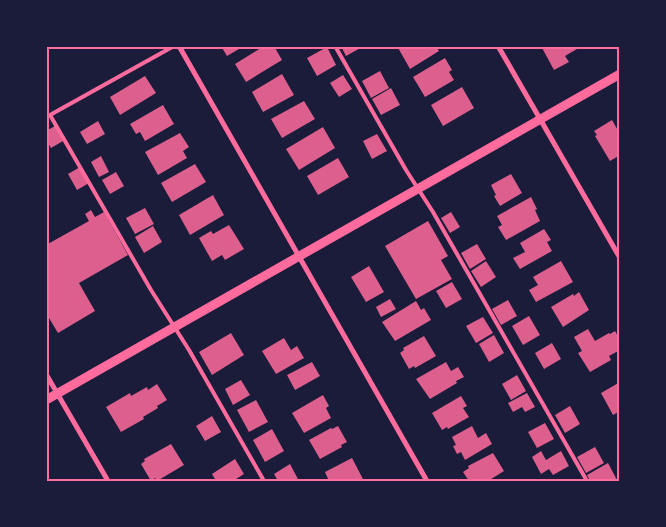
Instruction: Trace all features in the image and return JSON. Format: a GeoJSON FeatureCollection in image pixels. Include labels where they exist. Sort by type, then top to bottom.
{"type":"FeatureCollection","features":[{"type":"Feature","properties":{"kind":"street"},"geometry":{"type":"LineString","coordinates":[[179,46],[427,481]]}},
{"type":"Feature","properties":{"kind":"street"},"geometry":{"type":"LineString","coordinates":[[498,46],[620,258]]}},
{"type":"Feature","properties":{"kind":"street"},"geometry":{"type":"LineString","coordinates":[[46,400],[620,74]]}},
{"type":"Feature","properties":{"kind":"street"},"geometry":{"type":"LineString","coordinates":[[46,374],[108,481]]}},
{"type":"Feature","properties":{"kind":"lane"},"geometry":{"type":"LineString","coordinates":[[174,46],[50,115],[264,481]]}},
{"type":"Feature","properties":{"kind":"lane"},"geometry":{"type":"LineString","coordinates":[[335,46],[587,481]]}},
{"type":"Feature","properties":{"kind":"building"},"geometry":{"type":"Polygon","coordinates":[[[221,46],[244,46],[227,56],[221,46]]]}},
{"type":"Feature","properties":{"kind":"building"},"geometry":{"type":"Polygon","coordinates":[[[264,46],[274,46],[282,60],[246,82],[235,64],[264,46]]]}},
{"type":"Feature","properties":{"kind":"building"},"geometry":{"type":"Polygon","coordinates":[[[341,46],[364,46],[346,56],[341,46]]]}},
{"type":"Feature","properties":{"kind":"building"},"geometry":{"type":"Polygon","coordinates":[[[397,46],[436,46],[439,51],[410,69],[397,46]]]}},
{"type":"Feature","properties":{"kind":"building"},"geometry":{"type":"Polygon","coordinates":[[[541,46],[582,46],[565,56],[569,62],[554,70],[541,46]]]}},
{"type":"Feature","properties":{"kind":"building"},"geometry":{"type":"Polygon","coordinates":[[[327,47],[336,65],[317,76],[307,58],[327,47]]]}},
{"type":"Feature","properties":{"kind":"building"},"geometry":{"type":"Polygon","coordinates":[[[445,58],[452,70],[449,72],[454,80],[425,97],[413,77],[445,58]]]}},
{"type":"Feature","properties":{"kind":"building"},"geometry":{"type":"Polygon","coordinates":[[[380,71],[389,88],[371,98],[362,81],[380,71]]]}},
{"type":"Feature","properties":{"kind":"building"},"geometry":{"type":"Polygon","coordinates":[[[282,74],[294,95],[263,112],[252,92],[282,74]]]}},
{"type":"Feature","properties":{"kind":"building"},"geometry":{"type":"Polygon","coordinates":[[[343,75],[352,89],[339,97],[330,83],[343,75]]]}},
{"type":"Feature","properties":{"kind":"building"},"geometry":{"type":"Polygon","coordinates":[[[145,76],[156,93],[120,115],[110,97],[145,76]]]}},
{"type":"Feature","properties":{"kind":"building"},"geometry":{"type":"Polygon","coordinates":[[[462,87],[474,108],[443,126],[431,105],[462,87]]]}},
{"type":"Feature","properties":{"kind":"building"},"geometry":{"type":"Polygon","coordinates":[[[391,88],[400,105],[381,115],[372,99],[391,88]]]}},
{"type":"Feature","properties":{"kind":"building"},"geometry":{"type":"Polygon","coordinates":[[[304,101],[315,119],[282,138],[271,119],[304,101]]]}},
{"type":"Feature","properties":{"kind":"building"},"geometry":{"type":"Polygon","coordinates":[[[163,105],[174,124],[145,141],[140,132],[136,134],[130,124],[163,105]]]}},
{"type":"Feature","properties":{"kind":"building"},"geometry":{"type":"Polygon","coordinates":[[[612,120],[620,134],[620,155],[610,161],[594,131],[612,120]]]}},
{"type":"Feature","properties":{"kind":"building"},"geometry":{"type":"Polygon","coordinates":[[[98,121],[105,134],[87,144],[80,132],[98,121]]]}},
{"type":"Feature","properties":{"kind":"building"},"geometry":{"type":"Polygon","coordinates":[[[55,126],[63,141],[51,148],[46,140],[46,131],[55,126]]]}},
{"type":"Feature","properties":{"kind":"building"},"geometry":{"type":"Polygon","coordinates":[[[323,127],[335,148],[299,170],[286,149],[323,127]]]}},
{"type":"Feature","properties":{"kind":"building"},"geometry":{"type":"Polygon","coordinates":[[[180,133],[189,147],[183,151],[187,158],[158,175],[145,152],[180,133]]]}},
{"type":"Feature","properties":{"kind":"building"},"geometry":{"type":"Polygon","coordinates":[[[377,134],[387,151],[372,159],[363,141],[377,134]]]}},
{"type":"Feature","properties":{"kind":"building"},"geometry":{"type":"Polygon","coordinates":[[[101,156],[109,172],[99,177],[91,162],[101,156]]]}},
{"type":"Feature","properties":{"kind":"building"},"geometry":{"type":"Polygon","coordinates":[[[338,158],[349,177],[318,195],[307,176],[338,158]]]}},
{"type":"Feature","properties":{"kind":"building"},"geometry":{"type":"Polygon","coordinates":[[[195,164],[206,182],[172,202],[161,183],[195,164]]]}},
{"type":"Feature","properties":{"kind":"building"},"geometry":{"type":"Polygon","coordinates":[[[80,167],[89,183],[77,190],[68,174],[80,167]]]}},
{"type":"Feature","properties":{"kind":"building"},"geometry":{"type":"Polygon","coordinates":[[[116,172],[124,186],[110,194],[102,180],[116,172]]]}},
{"type":"Feature","properties":{"kind":"building"},"geometry":{"type":"Polygon","coordinates":[[[511,174],[522,193],[500,206],[494,196],[496,195],[491,185],[511,174]]]}},
{"type":"Feature","properties":{"kind":"building"},"geometry":{"type":"Polygon","coordinates":[[[213,195],[224,215],[190,235],[179,215],[213,195]]]}},
{"type":"Feature","properties":{"kind":"building"},"geometry":{"type":"Polygon","coordinates":[[[531,197],[540,221],[506,240],[498,227],[502,225],[497,216],[531,197]]]}},
{"type":"Feature","properties":{"kind":"building"},"geometry":{"type":"Polygon","coordinates":[[[145,208],[154,224],[135,234],[126,218],[145,208]]]}},
{"type":"Feature","properties":{"kind":"building"},"geometry":{"type":"Polygon","coordinates":[[[91,210],[95,217],[104,212],[128,255],[79,283],[95,311],[58,333],[46,313],[46,245],[89,221],[85,214],[91,210]]]}},
{"type":"Feature","properties":{"kind":"building"},"geometry":{"type":"Polygon","coordinates":[[[451,212],[460,227],[450,233],[441,218],[451,212]]]}},
{"type":"Feature","properties":{"kind":"building"},"geometry":{"type":"Polygon","coordinates":[[[428,221],[448,256],[441,260],[452,279],[416,299],[385,246],[428,221]]]}},
{"type":"Feature","properties":{"kind":"building"},"geometry":{"type":"Polygon","coordinates":[[[229,225],[244,249],[225,260],[222,255],[212,261],[199,238],[211,231],[213,234],[229,225]]]}},
{"type":"Feature","properties":{"kind":"building"},"geometry":{"type":"Polygon","coordinates":[[[153,226],[162,242],[144,253],[135,237],[153,226]]]}},
{"type":"Feature","properties":{"kind":"building"},"geometry":{"type":"Polygon","coordinates":[[[544,229],[551,240],[547,242],[552,251],[520,269],[513,258],[525,252],[520,243],[544,229]]]}},
{"type":"Feature","properties":{"kind":"building"},"geometry":{"type":"Polygon","coordinates":[[[477,244],[486,259],[470,269],[461,253],[477,244]]]}},
{"type":"Feature","properties":{"kind":"building"},"geometry":{"type":"Polygon","coordinates":[[[486,261],[496,277],[481,287],[471,271],[486,261]]]}},
{"type":"Feature","properties":{"kind":"building"},"geometry":{"type":"Polygon","coordinates":[[[561,261],[573,282],[536,302],[529,290],[538,285],[533,277],[561,261]]]}},
{"type":"Feature","properties":{"kind":"building"},"geometry":{"type":"Polygon","coordinates":[[[369,266],[384,292],[366,302],[351,277],[369,266]]]}},
{"type":"Feature","properties":{"kind":"building"},"geometry":{"type":"Polygon","coordinates":[[[452,282],[462,299],[446,308],[436,291],[452,282]]]}},
{"type":"Feature","properties":{"kind":"building"},"geometry":{"type":"Polygon","coordinates":[[[579,292],[589,310],[563,327],[551,307],[579,292]]]}},
{"type":"Feature","properties":{"kind":"building"},"geometry":{"type":"Polygon","coordinates":[[[390,299],[396,309],[381,317],[376,307],[390,299]]]}},
{"type":"Feature","properties":{"kind":"building"},"geometry":{"type":"Polygon","coordinates":[[[508,300],[517,316],[501,325],[492,309],[508,300]]]}},
{"type":"Feature","properties":{"kind":"building"},"geometry":{"type":"Polygon","coordinates":[[[416,301],[421,310],[424,308],[431,320],[395,341],[382,322],[416,301]]]}},
{"type":"Feature","properties":{"kind":"building"},"geometry":{"type":"Polygon","coordinates":[[[529,316],[540,335],[523,345],[512,326],[529,316]]]}},
{"type":"Feature","properties":{"kind":"building"},"geometry":{"type":"Polygon","coordinates":[[[483,317],[493,333],[476,343],[466,326],[483,317]]]}},
{"type":"Feature","properties":{"kind":"building"},"geometry":{"type":"Polygon","coordinates":[[[588,329],[595,341],[615,331],[620,340],[620,350],[609,356],[611,360],[590,372],[578,353],[582,351],[574,337],[588,329]]]}},
{"type":"Feature","properties":{"kind":"building"},"geometry":{"type":"Polygon","coordinates":[[[231,333],[244,355],[212,375],[199,352],[231,333]]]}},
{"type":"Feature","properties":{"kind":"building"},"geometry":{"type":"Polygon","coordinates":[[[494,335],[504,353],[489,362],[479,344],[494,335]]]}},
{"type":"Feature","properties":{"kind":"building"},"geometry":{"type":"Polygon","coordinates":[[[424,336],[436,356],[415,368],[414,366],[409,369],[400,353],[404,350],[403,348],[424,336]]]}},
{"type":"Feature","properties":{"kind":"building"},"geometry":{"type":"Polygon","coordinates":[[[284,338],[291,350],[297,346],[304,358],[276,374],[262,351],[284,338]]]}},
{"type":"Feature","properties":{"kind":"building"},"geometry":{"type":"Polygon","coordinates":[[[552,343],[561,359],[544,369],[535,353],[552,343]]]}},
{"type":"Feature","properties":{"kind":"building"},"geometry":{"type":"Polygon","coordinates":[[[312,362],[320,376],[295,390],[287,375],[312,362]]]}},
{"type":"Feature","properties":{"kind":"building"},"geometry":{"type":"Polygon","coordinates":[[[446,362],[451,371],[458,367],[464,377],[430,399],[416,379],[446,362]]]}},
{"type":"Feature","properties":{"kind":"building"},"geometry":{"type":"Polygon","coordinates":[[[517,375],[526,391],[511,400],[502,384],[517,375]]]}},
{"type":"Feature","properties":{"kind":"building"},"geometry":{"type":"Polygon","coordinates":[[[241,380],[250,395],[233,405],[225,389],[241,380]]]}},
{"type":"Feature","properties":{"kind":"building"},"geometry":{"type":"Polygon","coordinates":[[[620,382],[620,411],[613,415],[601,393],[620,382]]]}},
{"type":"Feature","properties":{"kind":"building"},"geometry":{"type":"Polygon","coordinates":[[[157,384],[167,400],[143,417],[144,419],[121,432],[106,407],[130,393],[131,396],[147,387],[148,390],[157,384]]]}},
{"type":"Feature","properties":{"kind":"building"},"geometry":{"type":"Polygon","coordinates":[[[527,393],[535,407],[525,412],[522,407],[513,412],[508,403],[527,393]]]}},
{"type":"Feature","properties":{"kind":"building"},"geometry":{"type":"Polygon","coordinates":[[[323,395],[329,406],[326,408],[331,418],[304,433],[292,413],[323,395]]]}},
{"type":"Feature","properties":{"kind":"building"},"geometry":{"type":"Polygon","coordinates":[[[461,396],[467,406],[463,408],[469,417],[448,429],[447,427],[442,430],[432,413],[461,396]]]}},
{"type":"Feature","properties":{"kind":"building"},"geometry":{"type":"Polygon","coordinates":[[[256,400],[268,422],[249,432],[237,410],[256,400]]]}},
{"type":"Feature","properties":{"kind":"building"},"geometry":{"type":"Polygon","coordinates":[[[570,406],[580,424],[565,433],[555,415],[570,406]]]}},
{"type":"Feature","properties":{"kind":"building"},"geometry":{"type":"Polygon","coordinates":[[[212,416],[221,432],[205,441],[196,426],[212,416]]]}},
{"type":"Feature","properties":{"kind":"building"},"geometry":{"type":"Polygon","coordinates":[[[545,423],[554,439],[537,448],[528,432],[545,423]]]}},
{"type":"Feature","properties":{"kind":"building"},"geometry":{"type":"Polygon","coordinates":[[[338,426],[347,442],[341,445],[342,447],[320,459],[309,440],[338,426]]]}},
{"type":"Feature","properties":{"kind":"building"},"geometry":{"type":"Polygon","coordinates":[[[472,426],[478,438],[486,433],[492,444],[465,460],[461,452],[457,454],[453,446],[456,445],[452,437],[472,426]]]}},
{"type":"Feature","properties":{"kind":"building"},"geometry":{"type":"Polygon","coordinates":[[[272,429],[284,451],[265,462],[253,440],[272,429]]]}},
{"type":"Feature","properties":{"kind":"building"},"geometry":{"type":"Polygon","coordinates":[[[171,444],[184,465],[157,481],[155,478],[151,481],[141,464],[145,461],[144,459],[171,444]]]}},
{"type":"Feature","properties":{"kind":"building"},"geometry":{"type":"Polygon","coordinates":[[[595,447],[604,463],[586,473],[577,457],[595,447]]]}},
{"type":"Feature","properties":{"kind":"building"},"geometry":{"type":"Polygon","coordinates":[[[541,451],[546,460],[561,451],[569,466],[553,475],[549,469],[541,474],[532,457],[541,451]]]}},
{"type":"Feature","properties":{"kind":"building"},"geometry":{"type":"Polygon","coordinates":[[[493,453],[504,471],[488,481],[469,481],[463,472],[469,468],[468,466],[493,453]]]}},
{"type":"Feature","properties":{"kind":"building"},"geometry":{"type":"Polygon","coordinates":[[[352,458],[364,481],[329,481],[325,472],[352,458]]]}},
{"type":"Feature","properties":{"kind":"building"},"geometry":{"type":"Polygon","coordinates":[[[235,459],[244,474],[233,481],[216,481],[212,474],[235,459]]]}},
{"type":"Feature","properties":{"kind":"building"},"geometry":{"type":"Polygon","coordinates":[[[608,463],[617,480],[590,481],[587,475],[608,463]]]}},
{"type":"Feature","properties":{"kind":"building"},"geometry":{"type":"Polygon","coordinates":[[[290,464],[299,481],[278,481],[274,474],[290,464]]]}}]}
